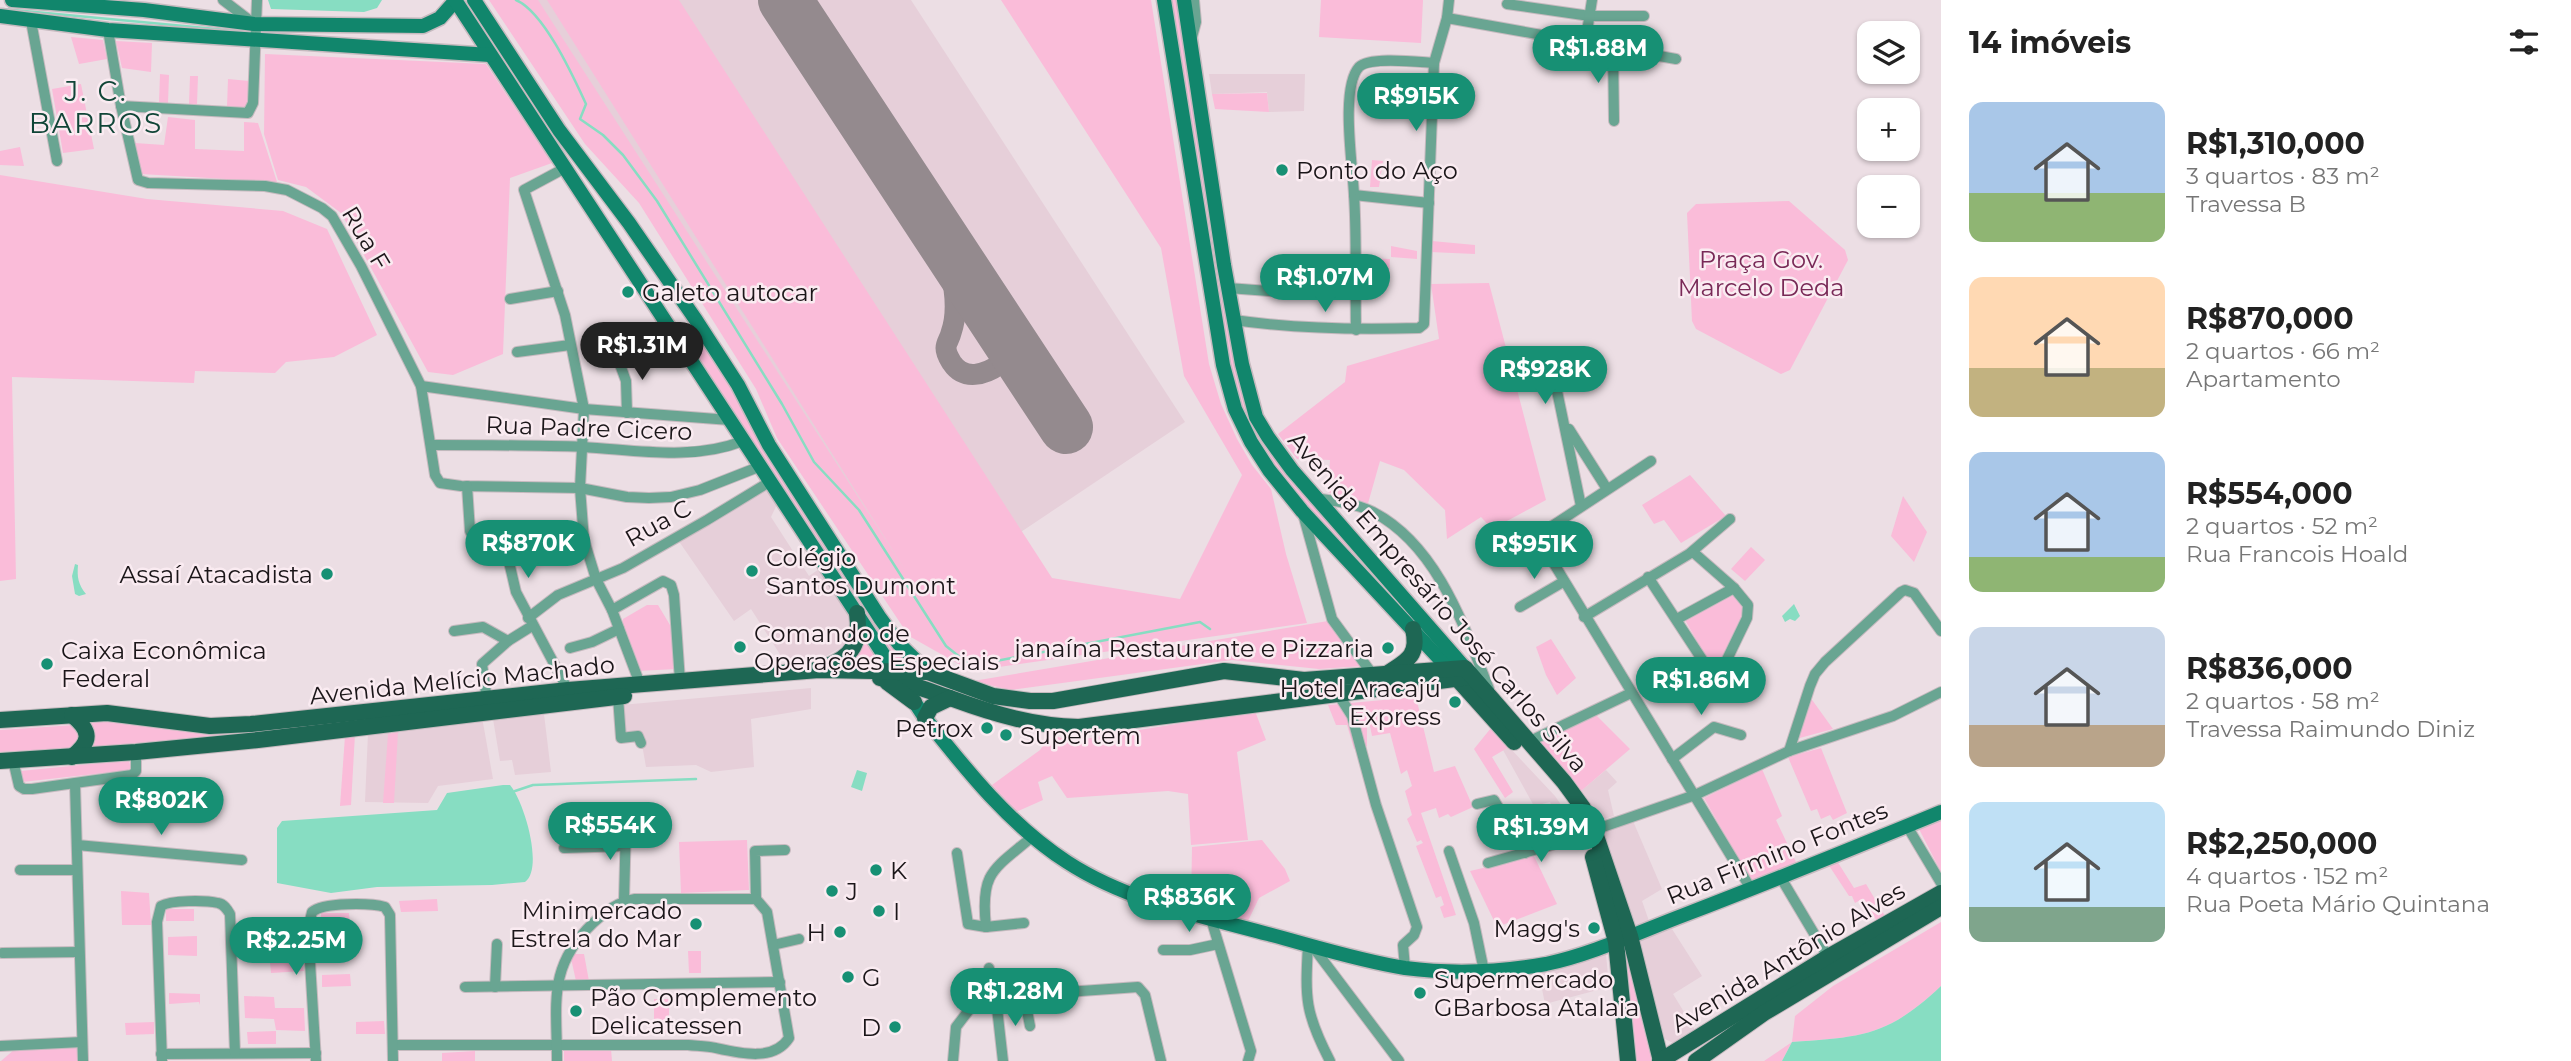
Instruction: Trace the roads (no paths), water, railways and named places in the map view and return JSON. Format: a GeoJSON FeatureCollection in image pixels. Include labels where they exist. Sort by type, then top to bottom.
{"type":"FeatureCollection","features":[{"type":"Feature","properties":{"kind":"main road"},"geometry":{"type":"LineString","coordinates":[[12,0],[139,5],[254,24],[423,26],[440,18],[455,0],[857,613],[892,677],[914,702]]}},
{"type":"Feature","properties":{"kind":"main road"},"geometry":{"type":"LineString","coordinates":[[474,0],[559,130],[696,320],[738,386],[769,445],[880,618],[899,644],[928,673]]}},
{"type":"Feature","properties":{"kind":"main road","name":"Avenida Empresário José Carlos Silva"},"geometry":{"type":"LineString","coordinates":[[1164,0],[1223,365],[1236,410],[1251,442],[1269,470],[1302,511],[1413,629],[1494,702],[1564,782],[1583,808],[1660,1061]]}},
{"type":"Feature","properties":{"kind":"main road","name":"Avenida Empresário José Carlos Silva"},"geometry":{"type":"LineString","coordinates":[[1184,0],[1228,288],[1242,364],[1256,416],[1280,454],[1315,498],[1590,833]]}},
{"type":"Feature","properties":{"kind":"main road"},"geometry":{"type":"LineString","coordinates":[[0,16],[107,30],[490,55]]}},
{"type":"Feature","properties":{"kind":"main road"},"geometry":{"type":"LineString","coordinates":[[657,307],[668,307],[676,299],[677,293]]}},
{"type":"Feature","properties":{"kind":"main road"},"geometry":{"type":"LineString","coordinates":[[672,329],[684,318],[696,320]]}},
{"type":"Feature","properties":{"kind":"main road"},"geometry":{"type":"LineString","coordinates":[[818,670],[832,665],[852,650],[859,636],[857,613]]}},
{"type":"Feature","properties":{"kind":"main road"},"geometry":{"type":"LineString","coordinates":[[1379,674],[1403,663],[1413,652],[1416,641],[1413,629]]}},
{"type":"Feature","properties":{"kind":"main road","name":"Avenida Melício Machado"},"geometry":{"type":"LineString","coordinates":[[0,720],[107,713],[199,725],[224,725],[400,710],[568,690],[818,670],[892,677]]}},
{"type":"Feature","properties":{"kind":"main road","name":"Avenida Melício Machado"},"geometry":{"type":"LineString","coordinates":[[6,760],[136,752],[618,697],[842,677],[892,677],[928,673],[972,690],[1012,700],[1053,701],[1224,671],[1304,680],[1379,674],[1461,673]]}},
{"type":"Feature","properties":{"kind":"main road"},"geometry":{"type":"LineString","coordinates":[[892,677],[994,713],[1037,724],[1079,727],[1361,691],[1461,673]]}},
{"type":"Feature","properties":{"kind":"main road"},"geometry":{"type":"LineString","coordinates":[[1130,687],[1122,702],[1126,711],[1137,718]]}},
{"type":"Feature","properties":{"kind":"main road"},"geometry":{"type":"LineString","coordinates":[[1094,693],[1106,707],[1104,717],[1099,723]]}},
{"type":"Feature","properties":{"kind":"main road"},"geometry":{"type":"LineString","coordinates":[[925,718],[931,707],[950,698]]}},
{"type":"Feature","properties":{"kind":"main road","name":"Rua Firmino Fontes"},"geometry":{"type":"LineString","coordinates":[[914,702],[969,772],[1032,837],[1069,863],[1112,886],[1148,900],[1310,946],[1405,968],[1484,971],[1560,961],[1781,878],[1941,812]]}},
{"type":"Feature","properties":{"kind":"main road"},"geometry":{"type":"LineString","coordinates":[[72,715],[82,723],[87,738],[86,744],[72,757]]}},
{"type":"Feature","properties":{"kind":"main road","name":"Avenida Antônio Alves"},"geometry":{"type":"LineString","coordinates":[[1660,1061],[1829,957],[1941,893]]}},
{"type":"Feature","properties":{"kind":"main road","name":"Avenida Antônio Alves"},"geometry":{"type":"LineString","coordinates":[[1696,1061],[1764,1013],[1941,907]]}},
{"type":"Feature","properties":{"kind":"main road","name":"Avenida Empresário José Carlos Silva"},"geometry":{"type":"LineString","coordinates":[[1623,939],[1628,1061]]}},
{"type":"Feature","properties":{"kind":"street"},"geometry":{"type":"LineString","coordinates":[[223,0],[254,24]]}},
{"type":"Feature","properties":{"kind":"street"},"geometry":{"type":"LineString","coordinates":[[107,30],[121,106],[248,113],[253,103],[257,0]]}},
{"type":"Feature","properties":{"kind":"street"},"geometry":{"type":"LineString","coordinates":[[1190,41],[1196,22],[1194,0]]}},
{"type":"Feature","properties":{"kind":"street"},"geometry":{"type":"LineString","coordinates":[[1234,320],[1272,326],[1356,330],[1419,328],[1424,324],[1434,63],[1450,0]]}},
{"type":"Feature","properties":{"kind":"street"},"geometry":{"type":"LineString","coordinates":[[1585,44],[1592,0]]}},
{"type":"Feature","properties":{"kind":"street"},"geometry":{"type":"LineString","coordinates":[[1507,4],[1590,16],[1644,16]]}},
{"type":"Feature","properties":{"kind":"street"},"geometry":{"type":"LineString","coordinates":[[1447,18],[1676,59]]}},
{"type":"Feature","properties":{"kind":"street"},"geometry":{"type":"LineString","coordinates":[[31,21],[57,161]]}},
{"type":"Feature","properties":{"kind":"street"},"geometry":{"type":"LineString","coordinates":[[1613,48],[1614,121]]}},
{"type":"Feature","properties":{"kind":"street"},"geometry":{"type":"LineString","coordinates":[[1356,330],[1354,195],[1349,135],[1350,93],[1355,75],[1363,64],[1370,61],[1434,63]]}},
{"type":"Feature","properties":{"kind":"street","name":"Rua F"},"geometry":{"type":"LineString","coordinates":[[121,106],[138,180],[148,183],[265,186],[287,190],[332,216],[361,266],[421,386],[435,475],[440,483],[467,486]]}},
{"type":"Feature","properties":{"kind":"street"},"geometry":{"type":"LineString","coordinates":[[565,168],[524,190],[558,291],[584,409],[580,488],[584,540],[596,579],[612,610],[639,684]]}},
{"type":"Feature","properties":{"kind":"street"},"geometry":{"type":"LineString","coordinates":[[1354,195],[1429,204]]}},
{"type":"Feature","properties":{"kind":"street"},"geometry":{"type":"LineString","coordinates":[[1228,288],[1298,293]]}},
{"type":"Feature","properties":{"kind":"street"},"geometry":{"type":"LineString","coordinates":[[510,299],[558,291]]}},
{"type":"Feature","properties":{"kind":"street"},"geometry":{"type":"LineString","coordinates":[[627,344],[672,329]]}},
{"type":"Feature","properties":{"kind":"street"},"geometry":{"type":"LineString","coordinates":[[517,352],[570,345]]}},
{"type":"Feature","properties":{"kind":"street"},"geometry":{"type":"LineString","coordinates":[[618,359],[626,381],[627,413]]}},
{"type":"Feature","properties":{"kind":"street"},"geometry":{"type":"LineString","coordinates":[[1536,381],[1557,391],[1581,506]]}},
{"type":"Feature","properties":{"kind":"street"},"geometry":{"type":"LineString","coordinates":[[421,386],[584,409],[730,421]]}},
{"type":"Feature","properties":{"kind":"street"},"geometry":{"type":"LineString","coordinates":[[1565,422],[1607,489]]}},
{"type":"Feature","properties":{"kind":"street","name":"Rua Padre Cicero"},"geometry":{"type":"LineString","coordinates":[[432,445],[581,447],[687,453],[714,451],[743,441]]}},
{"type":"Feature","properties":{"kind":"street"},"geometry":{"type":"LineString","coordinates":[[1651,461],[1542,532],[1539,539],[1751,889]]}},
{"type":"Feature","properties":{"kind":"street"},"geometry":{"type":"LineString","coordinates":[[568,690],[516,592],[509,562],[501,552],[474,538],[470,531],[467,486],[580,488],[627,497],[671,497],[699,490],[761,466]]}},
{"type":"Feature","properties":{"kind":"street","name":"Rua C"},"geometry":{"type":"LineString","coordinates":[[487,699],[482,664],[558,595],[622,568],[771,481]]}},
{"type":"Feature","properties":{"kind":"street"},"geometry":{"type":"LineString","coordinates":[[1315,498],[1350,503],[1374,513],[1394,526],[1413,544],[1453,603],[1494,702]]}},
{"type":"Feature","properties":{"kind":"street"},"geometry":{"type":"LineString","coordinates":[[1302,511],[1332,620],[1379,674]]}},
{"type":"Feature","properties":{"kind":"street"},"geometry":{"type":"LineString","coordinates":[[1584,617],[1693,552],[1730,519]]}},
{"type":"Feature","properties":{"kind":"street"},"geometry":{"type":"LineString","coordinates":[[509,562],[584,540]]}},
{"type":"Feature","properties":{"kind":"street"},"geometry":{"type":"LineString","coordinates":[[1648,577],[1716,677],[1721,674],[1747,618],[1748,605],[1734,588],[1693,552]]}},
{"type":"Feature","properties":{"kind":"street"},"geometry":{"type":"LineString","coordinates":[[612,610],[663,581],[671,585],[680,681]]}},
{"type":"Feature","properties":{"kind":"street"},"geometry":{"type":"LineString","coordinates":[[1520,607],[1563,582]]}},
{"type":"Feature","properties":{"kind":"street"},"geometry":{"type":"LineString","coordinates":[[1677,620],[1734,588]]}},
{"type":"Feature","properties":{"kind":"street"},"geometry":{"type":"LineString","coordinates":[[1789,751],[1815,674],[1901,592],[1910,590],[1941,631]]}},
{"type":"Feature","properties":{"kind":"street"},"geometry":{"type":"LineString","coordinates":[[454,631],[484,627],[508,641]]}},
{"type":"Feature","properties":{"kind":"street"},"geometry":{"type":"LineString","coordinates":[[569,648],[592,642],[619,629]]}},
{"type":"Feature","properties":{"kind":"street"},"geometry":{"type":"LineString","coordinates":[[1352,716],[1361,691]]}},
{"type":"Feature","properties":{"kind":"street"},"geometry":{"type":"LineString","coordinates":[[1488,863],[1590,833],[1695,794],[1789,751],[1893,716],[1941,692]]}},
{"type":"Feature","properties":{"kind":"street"},"geometry":{"type":"LineString","coordinates":[[1528,743],[1631,693]]}},
{"type":"Feature","properties":{"kind":"street"},"geometry":{"type":"LineString","coordinates":[[1338,694],[1352,716],[1376,805],[1417,927],[1404,945],[1405,968]]}},
{"type":"Feature","properties":{"kind":"street"},"geometry":{"type":"LineString","coordinates":[[618,697],[621,738],[638,736],[641,743]]}},
{"type":"Feature","properties":{"kind":"street"},"geometry":{"type":"LineString","coordinates":[[1672,759],[1714,727],[1741,735]]}},
{"type":"Feature","properties":{"kind":"street"},"geometry":{"type":"LineString","coordinates":[[6,760],[16,781],[24,789],[132,775],[136,771],[136,752]]}},
{"type":"Feature","properties":{"kind":"street"},"geometry":{"type":"LineString","coordinates":[[75,784],[83,1061]]}},
{"type":"Feature","properties":{"kind":"street"},"geometry":{"type":"LineString","coordinates":[[1477,804],[1494,800],[1525,853]]}},
{"type":"Feature","properties":{"kind":"street"},"geometry":{"type":"LineString","coordinates":[[624,901],[626,823]]}},
{"type":"Feature","properties":{"kind":"street"},"geometry":{"type":"LineString","coordinates":[[1907,826],[1941,883]]}},
{"type":"Feature","properties":{"kind":"street"},"geometry":{"type":"LineString","coordinates":[[986,927],[984,897],[988,878],[1032,837]]}},
{"type":"Feature","properties":{"kind":"street"},"geometry":{"type":"LineString","coordinates":[[77,845],[242,860]]}},
{"type":"Feature","properties":{"kind":"street"},"geometry":{"type":"LineString","coordinates":[[564,848],[625,846]]}},
{"type":"Feature","properties":{"kind":"street"},"geometry":{"type":"LineString","coordinates":[[393,1045],[688,1045],[763,1058],[780,1052],[789,1038],[767,912],[756,899],[755,851],[785,850]]}},
{"type":"Feature","properties":{"kind":"street"},"geometry":{"type":"LineString","coordinates":[[1449,851],[1474,923],[1484,971]]}},
{"type":"Feature","properties":{"kind":"street"},"geometry":{"type":"LineString","coordinates":[[957,853],[968,924],[986,927],[1024,923]]}},
{"type":"Feature","properties":{"kind":"street"},"geometry":{"type":"LineString","coordinates":[[20,870],[77,870]]}},
{"type":"Feature","properties":{"kind":"street"},"geometry":{"type":"LineString","coordinates":[[1781,878],[1829,957]]}},
{"type":"Feature","properties":{"kind":"street"},"geometry":{"type":"LineString","coordinates":[[557,1061],[556,987],[560,970],[577,941],[606,911],[624,901],[756,899]]}},
{"type":"Feature","properties":{"kind":"street"},"geometry":{"type":"LineString","coordinates":[[235,1053],[231,922],[227,909],[219,903],[170,902],[160,906],[157,922],[161,1057],[235,1053],[316,1057],[308,929],[312,912],[316,908],[371,905],[385,907],[390,915],[393,1061]]}},
{"type":"Feature","properties":{"kind":"street"},"geometry":{"type":"LineString","coordinates":[[1211,919],[1250,1058]]}},
{"type":"Feature","properties":{"kind":"street"},"geometry":{"type":"LineString","coordinates":[[773,945],[799,939]]}},
{"type":"Feature","properties":{"kind":"street"},"geometry":{"type":"LineString","coordinates":[[495,987],[497,944]]}},
{"type":"Feature","properties":{"kind":"street"},"geometry":{"type":"LineString","coordinates":[[1163,950],[1189,950],[1218,944]]}},
{"type":"Feature","properties":{"kind":"street"},"geometry":{"type":"LineString","coordinates":[[1310,946],[1306,999],[1308,1014],[1330,1061]]}},
{"type":"Feature","properties":{"kind":"street"},"geometry":{"type":"LineString","coordinates":[[1310,946],[1399,1061]]}},
{"type":"Feature","properties":{"kind":"street"},"geometry":{"type":"LineString","coordinates":[[2,953],[79,952]]}},
{"type":"Feature","properties":{"kind":"street"},"geometry":{"type":"LineString","coordinates":[[989,968],[1003,1061]]}},
{"type":"Feature","properties":{"kind":"street"},"geometry":{"type":"LineString","coordinates":[[465,987],[780,982]]}},
{"type":"Feature","properties":{"kind":"street"},"geometry":{"type":"LineString","coordinates":[[953,1061],[956,1027],[969,1010],[981,1002],[1024,995],[1141,988],[1145,995],[1160,1061]]}},
{"type":"Feature","properties":{"kind":"street"},"geometry":{"type":"LineString","coordinates":[[1024,995],[1030,1026]]}},
{"type":"Feature","properties":{"kind":"street"},"geometry":{"type":"LineString","coordinates":[[0,1046],[82,1042]]}},
{"type":"Feature","properties":{"kind":"waterway"},"geometry":{"type":"LineString","coordinates":[[516,0],[537,17],[566,62],[586,104],[580,119],[603,135],[623,155],[657,201],[782,404],[814,462],[859,510],[946,646],[966,662],[996,661],[1200,622],[1210,629]]}},
{"type":"Feature","properties":{"kind":"waterway"},"geometry":{"type":"LineString","coordinates":[[3,9],[237,31]]}},
{"type":"Feature","properties":{"kind":"waterway"},"geometry":{"type":"LineString","coordinates":[[515,791],[533,785],[696,779]]}},
{"type":"Feature","properties":{"kind":"place","name":"Ponto do Aço"},"geometry":{"type":"Point","coordinates":[1282,170]}},
{"type":"Feature","properties":{"kind":"place","name":"Galeto autocar"},"geometry":{"type":"Point","coordinates":[628,292]}},
{"type":"Feature","properties":{"kind":"place","name":"Colégio Santos Dumont"},"geometry":{"type":"Point","coordinates":[752,571]}},
{"type":"Feature","properties":{"kind":"place","name":"Assaí Atacadista"},"geometry":{"type":"Point","coordinates":[327,574]}},
{"type":"Feature","properties":{"kind":"place","name":"Comando de Operações Especiais"},"geometry":{"type":"Point","coordinates":[740,647]}},
{"type":"Feature","properties":{"kind":"place","name":"janaína Restaurante e Pizzaria"},"geometry":{"type":"Point","coordinates":[1388,648]}},
{"type":"Feature","properties":{"kind":"place","name":"Caixa Econômica Federal"},"geometry":{"type":"Point","coordinates":[47,664]}},
{"type":"Feature","properties":{"kind":"place","name":"Hotel Aracajú Express"},"geometry":{"type":"Point","coordinates":[1455,702]}},
{"type":"Feature","properties":{"kind":"place","name":"Petrox"},"geometry":{"type":"Point","coordinates":[987,728]}},
{"type":"Feature","properties":{"kind":"place","name":"Supertem"},"geometry":{"type":"Point","coordinates":[1006,735]}},
{"type":"Feature","properties":{"kind":"place","name":"K"},"geometry":{"type":"Point","coordinates":[876,870]}},
{"type":"Feature","properties":{"kind":"place","name":"J"},"geometry":{"type":"Point","coordinates":[832,891]}},
{"type":"Feature","properties":{"kind":"place","name":"I"},"geometry":{"type":"Point","coordinates":[879,911]}},
{"type":"Feature","properties":{"kind":"place","name":"Minimercado Estrela do Mar"},"geometry":{"type":"Point","coordinates":[696,924]}},
{"type":"Feature","properties":{"kind":"place","name":"Magg's"},"geometry":{"type":"Point","coordinates":[1594,928]}},
{"type":"Feature","properties":{"kind":"place","name":"H"},"geometry":{"type":"Point","coordinates":[840,932]}},
{"type":"Feature","properties":{"kind":"place","name":"G"},"geometry":{"type":"Point","coordinates":[848,977]}},
{"type":"Feature","properties":{"kind":"place","name":"Supermercado GBarbosa Atalaia"},"geometry":{"type":"Point","coordinates":[1420,993]}},
{"type":"Feature","properties":{"kind":"place","name":"Pão Complemento Delicatessen"},"geometry":{"type":"Point","coordinates":[576,1011]}},
{"type":"Feature","properties":{"kind":"place","name":"D"},"geometry":{"type":"Point","coordinates":[895,1027]}},
{"type":"Feature","properties":{"kind":"district","name":"J. C. BARROS"},"geometry":{"type":"Point","coordinates":[96,107]}},
{"type":"Feature","properties":{"kind":"park label","name":"Praça Gov. Marcelo Deda"},"geometry":{"type":"Point","coordinates":[1761,273]}}]}
